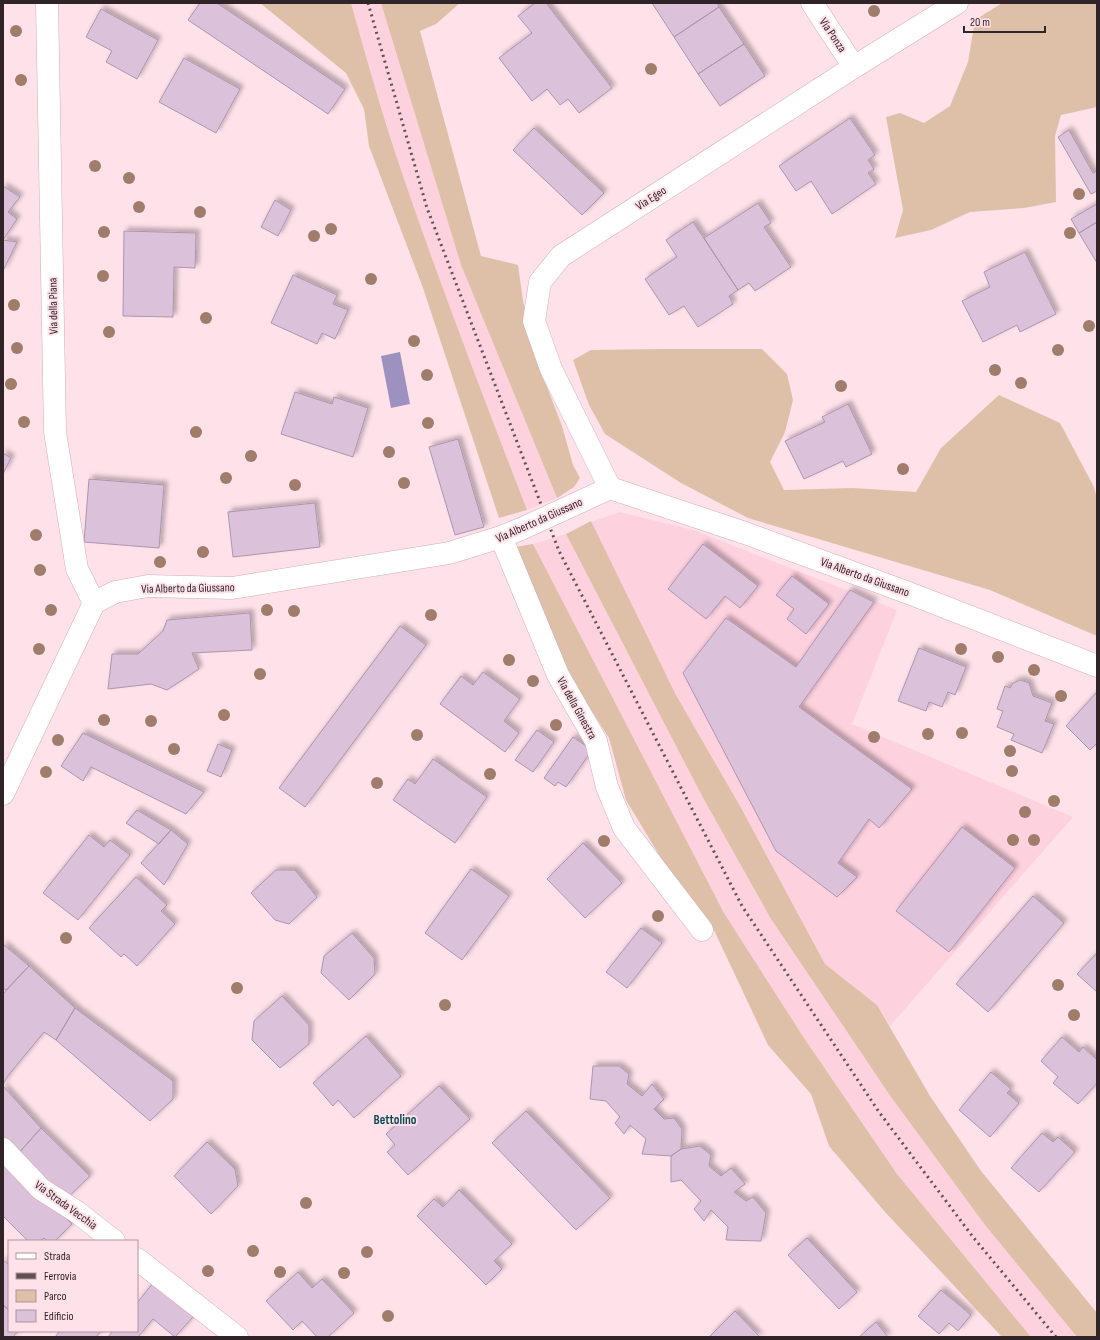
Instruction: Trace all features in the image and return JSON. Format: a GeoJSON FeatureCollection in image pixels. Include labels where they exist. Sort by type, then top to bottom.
{"type":"FeatureCollection","features":[{"type":"Feature","properties":{"kind":"street","name":"Via della Piana"},"geometry":{"type":"LineString","coordinates":[[47,3],[55,432],[77,569],[94,604]]}},
{"type":"Feature","properties":{"kind":"street","name":"Via Ponza"},"geometry":{"type":"LineString","coordinates":[[812,3],[854,67]]}},
{"type":"Feature","properties":{"kind":"street","name":"Via Egeo"},"geometry":{"type":"LineString","coordinates":[[610,488],[551,369],[534,320],[540,282],[561,256],[854,67],[957,3]]}},
{"type":"Feature","properties":{"kind":"street","name":"Via Alberto da Giussano"},"geometry":{"type":"LineString","coordinates":[[94,604],[115,592],[148,586],[232,588],[449,553],[501,538],[610,488],[745,533],[891,586],[1097,666]]}},
{"type":"Feature","properties":{"kind":"street","name":"Via della Ginestra"},"geometry":{"type":"LineString","coordinates":[[501,538],[558,675],[596,742],[607,787],[624,828],[702,930]]}},
{"type":"Feature","properties":{"kind":"street"},"geometry":{"type":"LineString","coordinates":[[3,794],[94,604]]}},
{"type":"Feature","properties":{"kind":"street","name":"Via Strada Vecchia"},"geometry":{"type":"LineString","coordinates":[[3,1149],[41,1190],[77,1212],[113,1240]]}},
{"type":"Feature","properties":{"kind":"street"},"geometry":{"type":"LineString","coordinates":[[138,1260],[237,1337]]}},
{"type":"Feature","properties":{"kind":"shaded area"},"geometry":{"type":"Polygon","coordinates":[[[351,3],[381,3],[461,265],[557,498],[527,510],[458,331],[402,174],[351,3]]]}},
{"type":"Feature","properties":{"kind":"shaded area"},"geometry":{"type":"Polygon","coordinates":[[[400,352],[410,404],[391,408],[381,356],[400,352]]]}},
{"type":"Feature","properties":{"kind":"shaded area"},"geometry":{"type":"Polygon","coordinates":[[[620,512],[693,530],[897,610],[852,724],[1073,817],[890,1026],[877,1005],[825,964],[740,806],[676,695],[591,522],[620,512]]]}},
{"type":"Feature","properties":{"kind":"shaded area"},"geometry":{"type":"Polygon","coordinates":[[[566,534],[702,796],[771,919],[891,1097],[985,1225],[1077,1337],[1031,1337],[897,1174],[804,1038],[724,913],[533,544],[566,534]]]}},
{"type":"Feature","properties":{"kind":"green space"},"geometry":{"type":"Polygon","coordinates":[[[260,3],[351,3],[388,131],[402,173],[463,343],[527,510],[499,518],[423,288],[369,146],[364,109],[346,73],[260,3]]]}},
{"type":"Feature","properties":{"kind":"green space"},"geometry":{"type":"Polygon","coordinates":[[[381,3],[460,3],[436,24],[420,31],[481,256],[518,265],[523,301],[537,361],[562,426],[573,465],[580,478],[574,487],[557,498],[461,265],[381,3]]]}},
{"type":"Feature","properties":{"kind":"green space"},"geometry":{"type":"Polygon","coordinates":[[[1002,3],[1097,3],[1097,107],[1061,115],[1055,136],[1056,202],[1024,208],[970,212],[931,230],[895,238],[903,210],[886,117],[900,113],[924,123],[950,106],[968,62],[975,20],[1002,3]]]}},
{"type":"Feature","properties":{"kind":"green space"},"geometry":{"type":"Polygon","coordinates":[[[762,349],[787,374],[793,400],[785,432],[770,462],[784,490],[853,488],[916,492],[941,448],[999,395],[1060,423],[1094,487],[1097,499],[1097,636],[990,590],[748,518],[681,483],[605,434],[589,405],[573,360],[591,350],[762,349]]]}},
{"type":"Feature","properties":{"kind":"green space"},"geometry":{"type":"Polygon","coordinates":[[[591,521],[676,695],[740,806],[825,964],[877,1005],[930,1096],[981,1171],[1097,1313],[1097,1337],[1077,1337],[985,1225],[891,1097],[771,919],[702,796],[566,534],[591,521]]]}},
{"type":"Feature","properties":{"kind":"green space"},"geometry":{"type":"Polygon","coordinates":[[[533,544],[724,913],[804,1038],[897,1174],[1031,1337],[1002,1337],[885,1212],[829,1146],[811,1094],[768,1045],[712,926],[664,863],[626,800],[609,738],[567,672],[515,547],[533,544]]]}},
{"type":"Feature","properties":{"kind":"building"},"geometry":{"type":"Polygon","coordinates":[[[200,3],[217,3],[345,89],[328,114],[188,20],[200,3]]]}},
{"type":"Feature","properties":{"kind":"building"},"geometry":{"type":"Polygon","coordinates":[[[535,3],[546,3],[612,88],[579,113],[568,99],[560,105],[547,89],[532,101],[499,58],[532,33],[518,16],[535,3]]]}},
{"type":"Feature","properties":{"kind":"building"},"geometry":{"type":"Polygon","coordinates":[[[652,3],[717,3],[719,7],[674,37],[652,3]]]}},
{"type":"Feature","properties":{"kind":"building"},"geometry":{"type":"Polygon","coordinates":[[[719,7],[744,44],[698,74],[674,37],[719,7]]]}},
{"type":"Feature","properties":{"kind":"building"},"geometry":{"type":"Polygon","coordinates":[[[101,9],[158,40],[137,79],[106,62],[112,51],[86,37],[101,9]]]}},
{"type":"Feature","properties":{"kind":"building"},"geometry":{"type":"Polygon","coordinates":[[[744,44],[765,76],[720,106],[698,74],[744,44]]]}},
{"type":"Feature","properties":{"kind":"building"},"geometry":{"type":"Polygon","coordinates":[[[184,58],[240,89],[216,133],[159,102],[184,58]]]}},
{"type":"Feature","properties":{"kind":"building"},"geometry":{"type":"Polygon","coordinates":[[[850,118],[875,155],[868,160],[874,169],[868,173],[876,184],[832,214],[811,181],[796,191],[779,166],[850,118]]]}},
{"type":"Feature","properties":{"kind":"building"},"geometry":{"type":"Polygon","coordinates":[[[534,128],[604,193],[582,215],[513,150],[534,128]]]}},
{"type":"Feature","properties":{"kind":"building"},"geometry":{"type":"Polygon","coordinates":[[[1069,130],[1093,173],[1097,171],[1097,191],[1091,194],[1058,137],[1069,130]]]}},
{"type":"Feature","properties":{"kind":"building"},"geometry":{"type":"Polygon","coordinates":[[[3,186],[20,197],[8,212],[17,219],[3,240],[3,186]]]}},
{"type":"Feature","properties":{"kind":"building"},"geometry":{"type":"Polygon","coordinates":[[[275,200],[291,210],[278,236],[261,227],[275,200]]]}},
{"type":"Feature","properties":{"kind":"building"},"geometry":{"type":"Polygon","coordinates":[[[758,203],[771,223],[764,227],[791,267],[755,291],[749,283],[738,290],[704,238],[758,203]]]}},
{"type":"Feature","properties":{"kind":"building"},"geometry":{"type":"Polygon","coordinates":[[[1097,204],[1097,222],[1079,233],[1071,219],[1097,204]]]}},
{"type":"Feature","properties":{"kind":"building"},"geometry":{"type":"Polygon","coordinates":[[[693,222],[738,290],[729,296],[733,304],[698,327],[684,306],[669,315],[645,279],[677,257],[666,240],[693,222]]]}},
{"type":"Feature","properties":{"kind":"building"},"geometry":{"type":"Polygon","coordinates":[[[1097,222],[1097,263],[1079,233],[1097,222]]]}},
{"type":"Feature","properties":{"kind":"building"},"geometry":{"type":"Polygon","coordinates":[[[124,231],[196,233],[195,268],[174,267],[173,317],[123,316],[124,231]]]}},
{"type":"Feature","properties":{"kind":"building"},"geometry":{"type":"Polygon","coordinates":[[[3,240],[17,242],[3,271],[3,240]]]}},
{"type":"Feature","properties":{"kind":"building"},"geometry":{"type":"Polygon","coordinates":[[[1025,252],[1056,314],[1020,332],[1017,325],[983,342],[962,301],[990,287],[984,272],[1025,252]]]}},
{"type":"Feature","properties":{"kind":"building"},"geometry":{"type":"Polygon","coordinates":[[[293,275],[337,295],[333,304],[348,310],[335,339],[322,333],[317,344],[271,323],[293,275]]]}},
{"type":"Feature","properties":{"kind":"building"},"geometry":{"type":"Polygon","coordinates":[[[295,392],[332,404],[334,397],[368,408],[353,457],[281,434],[295,392]]]}},
{"type":"Feature","properties":{"kind":"building"},"geometry":{"type":"Polygon","coordinates":[[[848,404],[872,454],[846,467],[843,461],[804,479],[785,441],[825,422],[822,417],[848,404]]]}},
{"type":"Feature","properties":{"kind":"building"},"geometry":{"type":"Polygon","coordinates":[[[458,439],[484,527],[455,535],[429,447],[458,439]]]}},
{"type":"Feature","properties":{"kind":"building"},"geometry":{"type":"Polygon","coordinates":[[[3,453],[11,458],[3,474],[3,453]]]}},
{"type":"Feature","properties":{"kind":"building"},"geometry":{"type":"Polygon","coordinates":[[[89,479],[164,485],[159,548],[84,542],[89,479]]]}},
{"type":"Feature","properties":{"kind":"building"},"geometry":{"type":"Polygon","coordinates":[[[315,503],[320,547],[233,557],[228,512],[315,503]]]}},
{"type":"Feature","properties":{"kind":"building"},"geometry":{"type":"Polygon","coordinates":[[[703,544],[758,586],[740,608],[725,596],[706,619],[668,589],[703,544]]]}},
{"type":"Feature","properties":{"kind":"building"},"geometry":{"type":"Polygon","coordinates":[[[792,576],[829,604],[806,634],[787,619],[794,609],[776,595],[792,576]]]}},
{"type":"Feature","properties":{"kind":"building"},"geometry":{"type":"Polygon","coordinates":[[[850,590],[874,602],[799,707],[912,789],[879,828],[869,819],[838,863],[857,877],[837,897],[776,851],[683,673],[726,618],[796,667],[850,590]]]}},
{"type":"Feature","properties":{"kind":"building"},"geometry":{"type":"Polygon","coordinates":[[[250,613],[252,650],[192,653],[199,669],[167,690],[151,684],[108,689],[112,654],[138,654],[163,631],[167,620],[250,613]]]}},
{"type":"Feature","properties":{"kind":"building"},"geometry":{"type":"Polygon","coordinates":[[[400,626],[426,645],[305,807],[279,788],[400,626]]]}},
{"type":"Feature","properties":{"kind":"building"},"geometry":{"type":"Polygon","coordinates":[[[919,648],[966,667],[955,695],[948,692],[942,707],[929,702],[926,711],[898,701],[919,648]]]}},
{"type":"Feature","properties":{"kind":"building"},"geometry":{"type":"Polygon","coordinates":[[[483,672],[520,699],[504,721],[519,733],[505,752],[440,704],[461,676],[473,685],[483,672]]]}},
{"type":"Feature","properties":{"kind":"building"},"geometry":{"type":"Polygon","coordinates":[[[1020,680],[1029,683],[1033,696],[1052,703],[1045,721],[1054,724],[1042,753],[1011,740],[1014,734],[997,727],[1003,711],[997,709],[1005,686],[1010,688],[1013,683],[1020,680]]]}},
{"type":"Feature","properties":{"kind":"building"},"geometry":{"type":"Polygon","coordinates":[[[1097,692],[1097,743],[1090,750],[1066,726],[1097,692]]]}},
{"type":"Feature","properties":{"kind":"building"},"geometry":{"type":"Polygon","coordinates":[[[537,730],[554,742],[533,772],[515,760],[537,730]]]}},
{"type":"Feature","properties":{"kind":"building"},"geometry":{"type":"Polygon","coordinates":[[[83,733],[204,792],[186,814],[91,767],[83,781],[61,766],[83,733]]]}},
{"type":"Feature","properties":{"kind":"building"},"geometry":{"type":"Polygon","coordinates":[[[573,737],[592,750],[566,787],[558,782],[555,786],[544,778],[573,737]]]}},
{"type":"Feature","properties":{"kind":"building"},"geometry":{"type":"Polygon","coordinates":[[[218,744],[232,750],[221,777],[207,771],[218,744]]]}},
{"type":"Feature","properties":{"kind":"building"},"geometry":{"type":"Polygon","coordinates":[[[433,759],[487,797],[455,843],[393,800],[408,779],[415,784],[433,759]]]}},
{"type":"Feature","properties":{"kind":"building"},"geometry":{"type":"Polygon","coordinates":[[[137,810],[171,830],[159,844],[126,823],[137,810]]]}},
{"type":"Feature","properties":{"kind":"building"},"geometry":{"type":"Polygon","coordinates":[[[962,827],[1015,868],[949,952],[896,911],[962,827]]]}},
{"type":"Feature","properties":{"kind":"building"},"geometry":{"type":"Polygon","coordinates":[[[171,830],[188,844],[164,885],[141,863],[171,830]]]}},
{"type":"Feature","properties":{"kind":"building"},"geometry":{"type":"Polygon","coordinates":[[[89,835],[104,847],[110,840],[130,855],[78,920],[43,893],[89,835]]]}},
{"type":"Feature","properties":{"kind":"building"},"geometry":{"type":"Polygon","coordinates":[[[583,843],[622,883],[585,918],[547,879],[583,843]]]}},
{"type":"Feature","properties":{"kind":"building"},"geometry":{"type":"Polygon","coordinates":[[[471,869],[509,896],[462,960],[425,933],[471,869]]]}},
{"type":"Feature","properties":{"kind":"building"},"geometry":{"type":"Polygon","coordinates":[[[276,870],[295,870],[317,897],[289,924],[275,920],[251,893],[276,870]]]}},
{"type":"Feature","properties":{"kind":"building"},"geometry":{"type":"Polygon","coordinates":[[[136,877],[167,905],[161,911],[175,924],[137,966],[124,954],[121,957],[89,928],[136,877]]]}},
{"type":"Feature","properties":{"kind":"building"},"geometry":{"type":"Polygon","coordinates":[[[1033,896],[1064,923],[988,1012],[956,984],[1033,896]]]}},
{"type":"Feature","properties":{"kind":"building"},"geometry":{"type":"Polygon","coordinates":[[[641,928],[662,943],[627,988],[606,972],[641,928]]]}},
{"type":"Feature","properties":{"kind":"building"},"geometry":{"type":"Polygon","coordinates":[[[352,933],[374,958],[375,974],[349,1000],[321,973],[324,956],[352,933]]]}},
{"type":"Feature","properties":{"kind":"building"},"geometry":{"type":"Polygon","coordinates":[[[3,944],[29,966],[6,990],[3,988],[3,944]]]}},
{"type":"Feature","properties":{"kind":"building"},"geometry":{"type":"Polygon","coordinates":[[[1097,953],[1097,992],[1077,974],[1097,953]]]}},
{"type":"Feature","properties":{"kind":"building"},"geometry":{"type":"Polygon","coordinates":[[[29,966],[75,1008],[56,1040],[44,1032],[7,1077],[3,1085],[3,994],[29,966]]]}},
{"type":"Feature","properties":{"kind":"building"},"geometry":{"type":"Polygon","coordinates":[[[282,996],[309,1025],[309,1044],[280,1068],[252,1040],[254,1021],[282,996]]]}},
{"type":"Feature","properties":{"kind":"building"},"geometry":{"type":"Polygon","coordinates":[[[75,1008],[173,1081],[173,1099],[150,1121],[56,1040],[75,1008]]]}},
{"type":"Feature","properties":{"kind":"building"},"geometry":{"type":"Polygon","coordinates":[[[366,1036],[401,1076],[354,1118],[338,1100],[333,1106],[313,1083],[366,1036]]]}},
{"type":"Feature","properties":{"kind":"building"},"geometry":{"type":"Polygon","coordinates":[[[1062,1037],[1079,1052],[1083,1047],[1097,1060],[1097,1083],[1078,1104],[1053,1083],[1058,1077],[1041,1061],[1062,1037]]]}},
{"type":"Feature","properties":{"kind":"building"},"geometry":{"type":"Polygon","coordinates":[[[593,1066],[619,1066],[629,1074],[627,1084],[642,1096],[652,1084],[664,1099],[654,1109],[664,1119],[674,1118],[682,1129],[681,1149],[671,1156],[642,1154],[646,1139],[630,1125],[624,1134],[615,1123],[620,1117],[606,1101],[590,1099],[593,1066]]]}},
{"type":"Feature","properties":{"kind":"building"},"geometry":{"type":"Polygon","coordinates":[[[991,1072],[1011,1089],[1007,1093],[1019,1103],[990,1137],[959,1110],[991,1072]]]}},
{"type":"Feature","properties":{"kind":"building"},"geometry":{"type":"Polygon","coordinates":[[[3,1086],[41,1128],[17,1155],[3,1140],[3,1086]]]}},
{"type":"Feature","properties":{"kind":"building"},"geometry":{"type":"Polygon","coordinates":[[[439,1086],[470,1119],[408,1175],[387,1152],[395,1145],[386,1134],[439,1086]]]}},
{"type":"Feature","properties":{"kind":"building"},"geometry":{"type":"Polygon","coordinates":[[[526,1111],[610,1198],[576,1230],[492,1143],[526,1111]]]}},
{"type":"Feature","properties":{"kind":"building"},"geometry":{"type":"Polygon","coordinates":[[[41,1128],[90,1176],[61,1204],[17,1155],[41,1128]]]}},
{"type":"Feature","properties":{"kind":"building"},"geometry":{"type":"Polygon","coordinates":[[[1042,1133],[1053,1142],[1058,1137],[1075,1152],[1039,1192],[1011,1168],[1042,1133]]]}},
{"type":"Feature","properties":{"kind":"building"},"geometry":{"type":"Polygon","coordinates":[[[207,1142],[235,1169],[238,1186],[211,1214],[174,1176],[207,1142]]]}},
{"type":"Feature","properties":{"kind":"building"},"geometry":{"type":"Polygon","coordinates":[[[700,1146],[711,1155],[709,1166],[721,1176],[731,1168],[745,1184],[734,1192],[746,1201],[753,1197],[766,1213],[761,1241],[726,1240],[728,1227],[711,1210],[704,1221],[694,1209],[701,1201],[681,1180],[671,1182],[671,1156],[681,1149],[700,1146]]]}},
{"type":"Feature","properties":{"kind":"building"},"geometry":{"type":"Polygon","coordinates":[[[3,1156],[72,1224],[56,1240],[46,1240],[44,1238],[41,1240],[27,1240],[3,1216],[3,1156]]]}},
{"type":"Feature","properties":{"kind":"building"},"geometry":{"type":"Polygon","coordinates":[[[459,1190],[512,1244],[494,1261],[502,1269],[486,1285],[417,1216],[434,1199],[443,1207],[459,1190]]]}},
{"type":"Feature","properties":{"kind":"building"},"geometry":{"type":"Polygon","coordinates":[[[807,1238],[857,1292],[839,1309],[788,1255],[807,1238]]]}},
{"type":"Feature","properties":{"kind":"building"},"geometry":{"type":"Polygon","coordinates":[[[3,1260],[8,1264],[8,1309],[3,1305],[3,1260]]]}},
{"type":"Feature","properties":{"kind":"building"},"geometry":{"type":"Polygon","coordinates":[[[298,1272],[312,1288],[322,1279],[354,1313],[328,1337],[317,1337],[302,1321],[293,1330],[266,1301],[298,1272]]]}},
{"type":"Feature","properties":{"kind":"building"},"geometry":{"type":"Polygon","coordinates":[[[153,1283],[193,1317],[175,1337],[153,1319],[138,1337],[108,1337],[112,1332],[138,1332],[138,1302],[153,1283]]]}},
{"type":"Feature","properties":{"kind":"building"},"geometry":{"type":"Polygon","coordinates":[[[941,1290],[971,1315],[958,1331],[949,1323],[939,1334],[918,1316],[941,1290]]]}},
{"type":"Feature","properties":{"kind":"building"},"geometry":{"type":"Polygon","coordinates":[[[3,1305],[8,1309],[8,1332],[17,1332],[13,1337],[3,1337],[3,1305]]]}},
{"type":"Feature","properties":{"kind":"building"},"geometry":{"type":"Polygon","coordinates":[[[735,1311],[760,1337],[709,1337],[735,1311]]]}},
{"type":"Feature","properties":{"kind":"building"},"geometry":{"type":"Polygon","coordinates":[[[876,1322],[888,1337],[859,1337],[876,1322]]]}},
{"type":"Feature","properties":{"kind":"building"},"geometry":{"type":"Polygon","coordinates":[[[59,1332],[100,1332],[96,1337],[55,1337],[59,1332]]]}},
{"type":"Feature","properties":{"kind":"railway"},"geometry":{"type":"LineString","coordinates":[[368,3],[427,208],[559,551],[742,906],[879,1112],[973,1237],[1056,1337]]}},
{"type":"Feature","properties":{"kind":"district","name":"Bettolino"},"geometry":{"type":"Point","coordinates":[395,1119]}}]}
